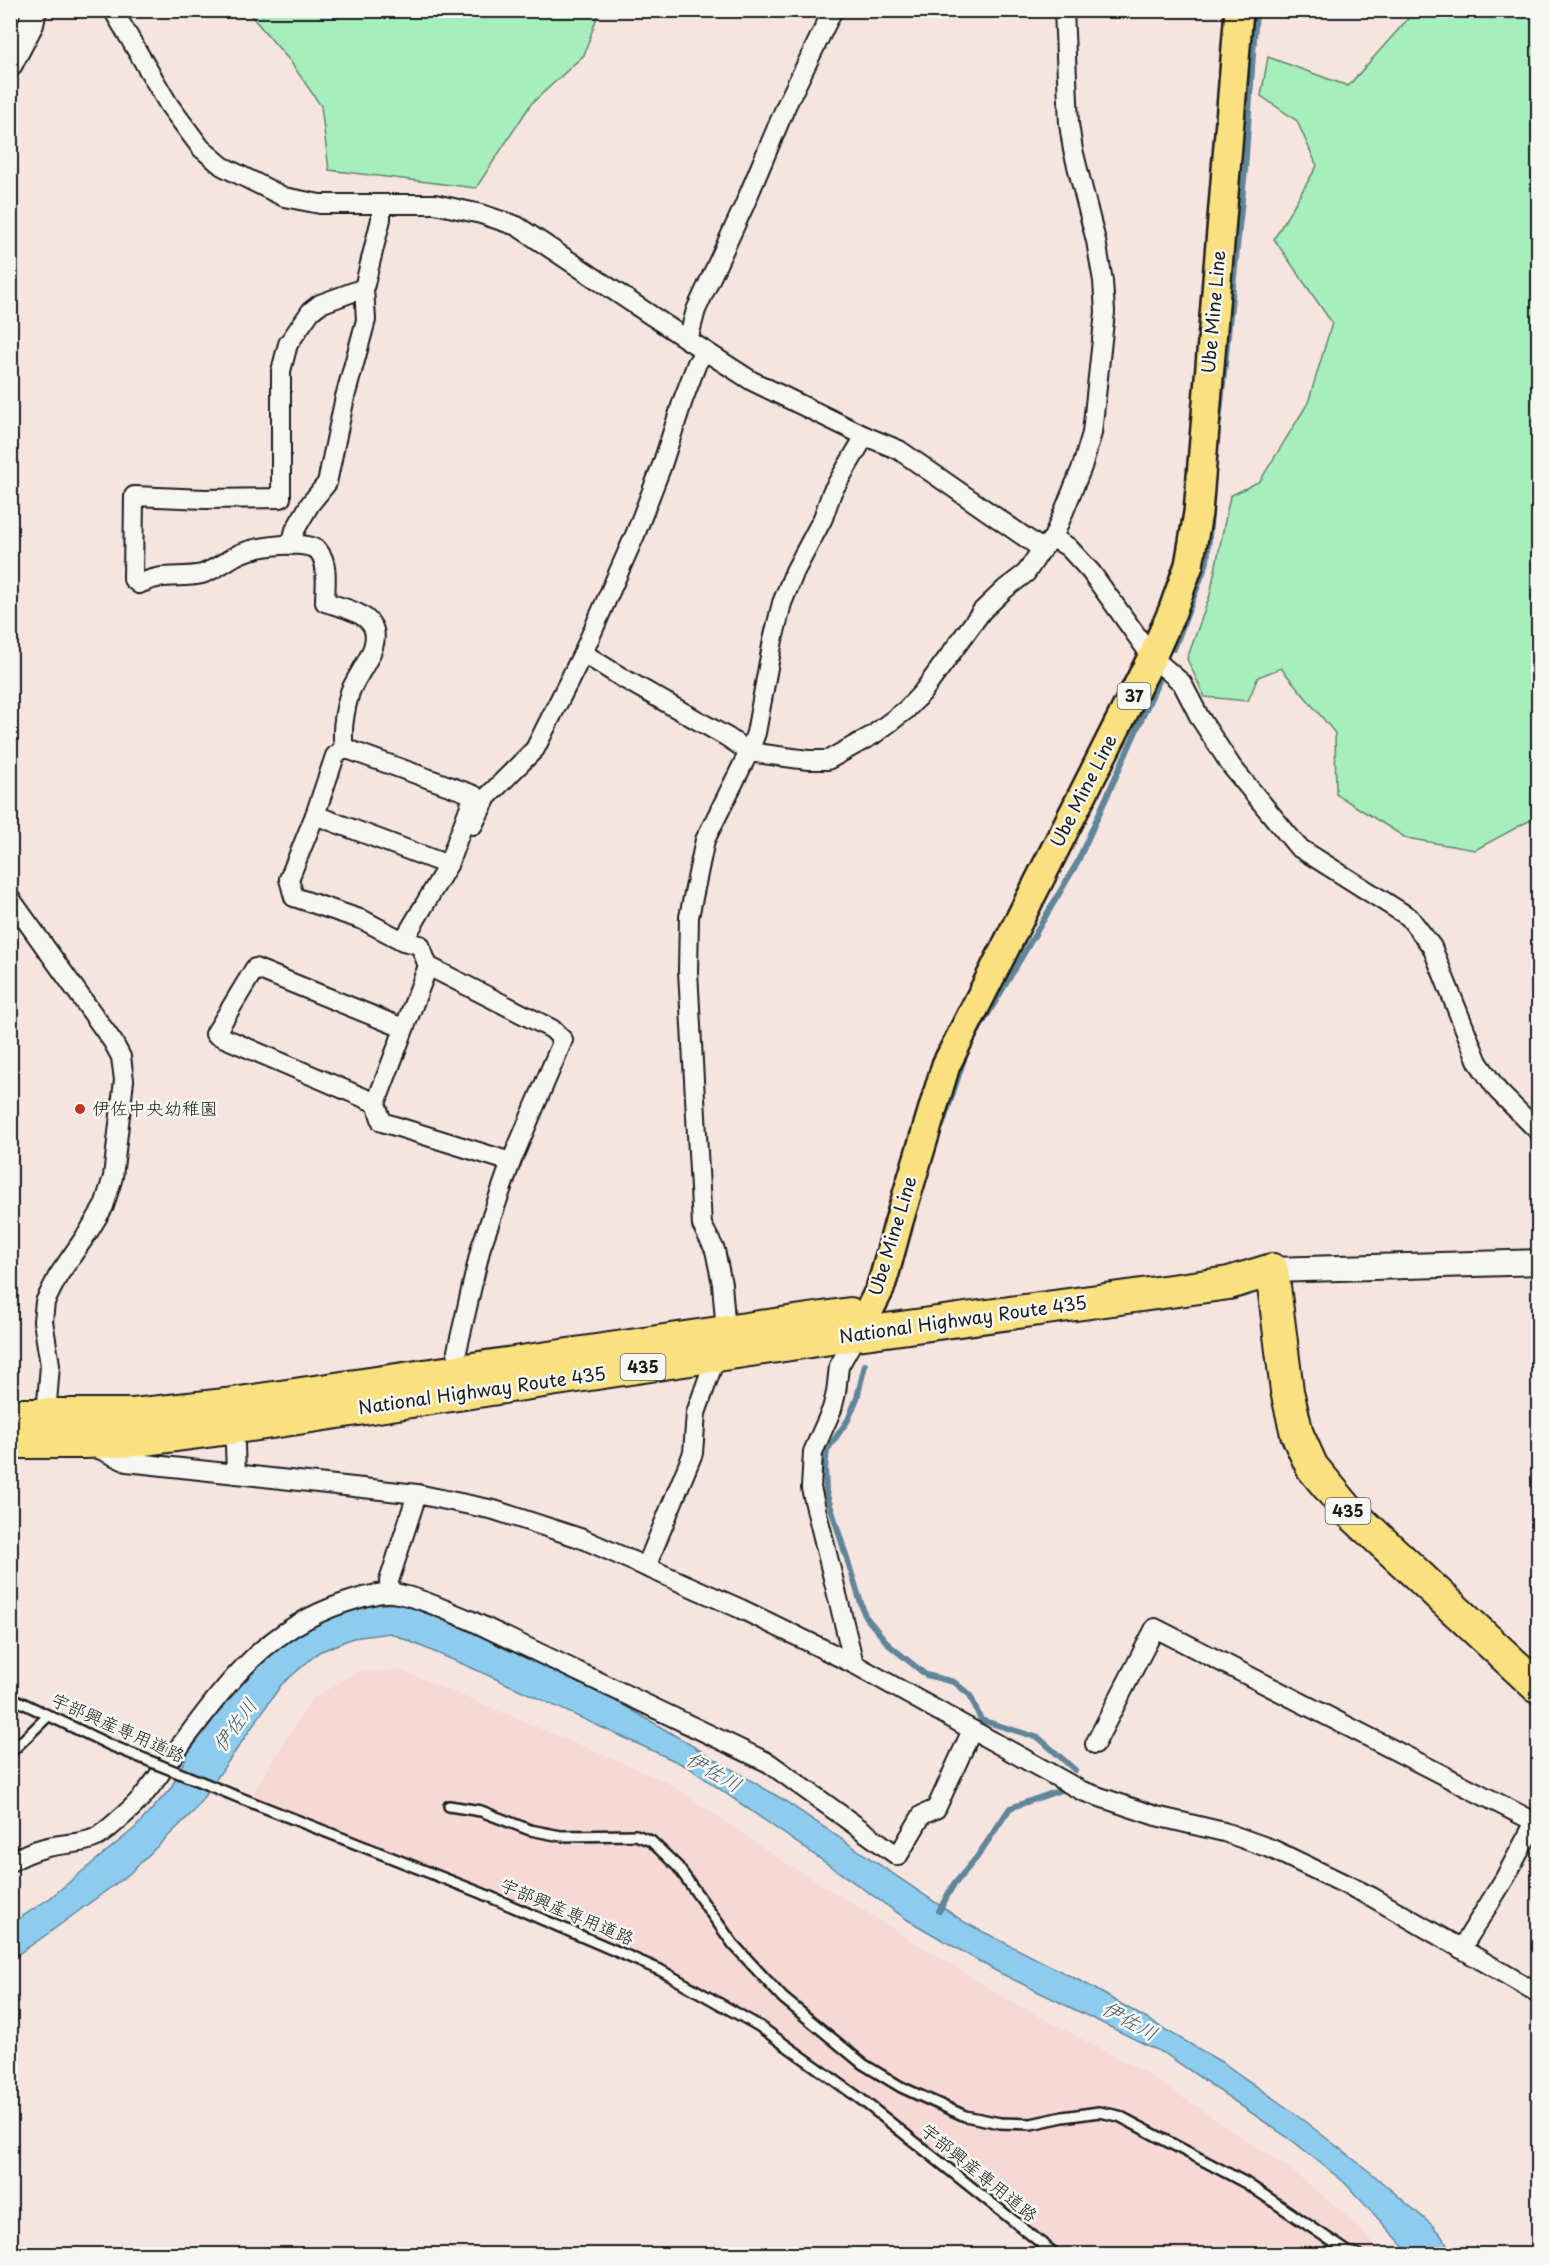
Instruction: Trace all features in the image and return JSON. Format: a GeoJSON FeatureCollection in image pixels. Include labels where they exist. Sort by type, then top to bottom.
{"type":"FeatureCollection","features":[{"type":"Feature","properties":{"kind":"highway","name":"National Highway Route 435"},"geometry":{"type":"LineString","coordinates":[[10,1442],[138,1440],[228,1416],[863,1323],[1227,1262],[1272,1270]]}},
{"type":"Feature","properties":{"kind":"highway","name":"435"},"geometry":{"type":"LineString","coordinates":[[1272,1270],[1287,1391],[1297,1434],[1312,1467],[1347,1509],[1539,1687]]}},
{"type":"Feature","properties":{"kind":"highway","name":"National Highway Route 435"},"geometry":{"type":"LineString","coordinates":[[10,1414],[228,1416]]}},
{"type":"Feature","properties":{"kind":"main road","name":"Ube Mine Line"},"geometry":{"type":"LineString","coordinates":[[863,1323],[885,1273],[946,1065],[1152,657],[1189,565],[1198,513],[1239,10]]}},
{"type":"Feature","properties":{"kind":"street"},"geometry":{"type":"LineString","coordinates":[[10,64],[31,24],[34,10]]}},
{"type":"Feature","properties":{"kind":"street"},"geometry":{"type":"LineString","coordinates":[[113,10],[169,105],[201,148],[222,166],[284,197],[320,204],[435,204],[482,214],[517,226],[752,381],[899,450],[1048,544],[1068,547],[1091,572],[1152,657],[1182,683],[1200,718],[1232,767],[1298,847],[1409,918],[1432,947],[1478,1062],[1498,1090],[1536,1121]]}},
{"type":"Feature","properties":{"kind":"street"},"geometry":{"type":"LineString","coordinates":[[688,340],[696,310],[744,206],[786,106],[833,10]]}},
{"type":"Feature","properties":{"kind":"street"},"geometry":{"type":"LineString","coordinates":[[583,653],[621,678],[750,752],[808,760],[828,760],[873,735],[906,710],[922,693],[982,611],[1005,588],[1026,573],[1048,544],[1082,467],[1092,432],[1105,312],[1101,271],[1073,150],[1064,10]]}},
{"type":"Feature","properties":{"kind":"street"},"geometry":{"type":"LineString","coordinates":[[291,545],[295,530],[310,504],[327,483],[345,397],[366,320],[364,288],[381,219],[381,204]]}},
{"type":"Feature","properties":{"kind":"street"},"geometry":{"type":"LineString","coordinates":[[344,748],[342,738],[349,694],[373,648],[375,634],[371,624],[362,615],[325,602],[325,565],[320,552],[307,545],[252,549],[204,573],[168,575],[139,584],[133,579],[134,496],[205,499],[280,498],[281,371],[288,344],[311,310],[320,304],[364,288]]}},
{"type":"Feature","properties":{"kind":"street"},"geometry":{"type":"LineString","coordinates":[[458,839],[469,833],[487,797],[535,748],[583,653],[635,536],[697,363],[705,351]]}},
{"type":"Feature","properties":{"kind":"street"},"geometry":{"type":"LineString","coordinates":[[646,1567],[693,1453],[696,1413],[721,1344],[722,1284],[715,1250],[702,1226],[688,971],[688,917],[705,840],[750,752],[756,734],[773,640],[783,603],[795,571],[823,518],[832,492],[865,436]]}},
{"type":"Feature","properties":{"kind":"street"},"geometry":{"type":"LineString","coordinates":[[344,748],[335,756],[315,815],[289,879],[294,897],[363,920],[403,941],[420,945],[428,966],[552,1029],[563,1040],[511,1161],[481,1246],[458,1351],[462,1383]]}},
{"type":"Feature","properties":{"kind":"street"},"geometry":{"type":"LineString","coordinates":[[344,748],[474,795],[448,865],[403,941]]}},
{"type":"Feature","properties":{"kind":"street"},"geometry":{"type":"LineString","coordinates":[[315,815],[448,865]]}},
{"type":"Feature","properties":{"kind":"street"},"geometry":{"type":"LineString","coordinates":[[10,898],[113,1042],[121,1057],[124,1080],[112,1177],[104,1206],[58,1276],[45,1302],[43,1322],[50,1365],[46,1415]]}},
{"type":"Feature","properties":{"kind":"street"},"geometry":{"type":"LineString","coordinates":[[428,966],[376,1102],[382,1122],[511,1161]]}},
{"type":"Feature","properties":{"kind":"street"},"geometry":{"type":"LineString","coordinates":[[376,1102],[215,1034],[255,968],[403,1028]]}},
{"type":"Feature","properties":{"kind":"street"},"geometry":{"type":"LineString","coordinates":[[1272,1270],[1539,1262]]}},
{"type":"Feature","properties":{"kind":"street"},"geometry":{"type":"LineString","coordinates":[[854,1664],[811,1488],[813,1452],[832,1409],[839,1366],[863,1323]]}},
{"type":"Feature","properties":{"kind":"street"},"geometry":{"type":"LineString","coordinates":[[228,1416],[235,1444],[236,1474]]}},
{"type":"Feature","properties":{"kind":"street"},"geometry":{"type":"LineString","coordinates":[[85,1442],[127,1462],[417,1494],[495,1510],[584,1539],[741,1609],[854,1664],[1082,1791],[1156,1816],[1224,1832],[1272,1850],[1372,1897],[1539,1993]]}},
{"type":"Feature","properties":{"kind":"street"},"geometry":{"type":"LineString","coordinates":[[390,1592],[389,1581],[417,1494]]}},
{"type":"Feature","properties":{"kind":"street"},"geometry":{"type":"LineString","coordinates":[[10,1862],[44,1848],[97,1837],[127,1812],[145,1793],[220,1692],[253,1657],[282,1633],[318,1612],[355,1599],[390,1592],[425,1602],[470,1620],[769,1763],[898,1856],[922,1815],[936,1809],[972,1730]]}},
{"type":"Feature","properties":{"kind":"street"},"geometry":{"type":"LineString","coordinates":[[1095,1744],[1155,1628],[1535,1822],[1505,1878],[1461,1949]]}},
{"type":"Feature","properties":{"kind":"lane","name":"宇部興産専用道路"},"geometry":{"type":"LineString","coordinates":[[10,1698],[110,1745],[481,1893],[650,1966],[759,2026],[862,2100],[1055,2254]]}},
{"type":"Feature","properties":{"kind":"lane"},"geometry":{"type":"LineString","coordinates":[[10,1753],[48,1716]]}},
{"type":"Feature","properties":{"kind":"lane"},"geometry":{"type":"LineString","coordinates":[[449,1806],[481,1811],[530,1830],[561,1836],[636,1835],[651,1841],[678,1867],[733,1944],[783,1998],[863,2064],[902,2087],[965,2116],[1000,2123],[1031,2124],[1099,2112],[1119,2116],[1246,2183],[1348,2252],[1357,2254]]}},
{"type":"Feature","properties":{"kind":"shaded area"},"geometry":{"type":"Polygon","coordinates":[[[401,1670],[665,1781],[786,1863],[1005,1998],[1149,2075],[1294,2172],[1350,2219],[1381,2254],[1055,2254],[759,2026],[660,1970],[248,1801],[311,1700],[358,1671],[401,1670]]]}},
{"type":"Feature","properties":{"kind":"green space"},"geometry":{"type":"Polygon","coordinates":[[[247,11],[599,11],[584,55],[531,104],[476,188],[329,170],[321,106],[290,61],[247,11]]]}},
{"type":"Feature","properties":{"kind":"green space"},"geometry":{"type":"Polygon","coordinates":[[[1415,11],[1538,11],[1538,816],[1475,850],[1406,838],[1336,794],[1335,733],[1281,668],[1258,677],[1248,701],[1205,697],[1187,659],[1210,595],[1230,496],[1260,481],[1308,403],[1332,323],[1274,239],[1317,166],[1297,121],[1261,96],[1268,57],[1348,86],[1415,11]]]}},
{"type":"Feature","properties":{"kind":"water","name":"伊佐川"},"geometry":{"type":"Polygon","coordinates":[[[373,1604],[402,1604],[432,1614],[588,1684],[782,1799],[966,1923],[1090,1986],[1223,2063],[1290,2110],[1370,2172],[1433,2226],[1456,2254],[1411,2254],[1344,2182],[1294,2142],[1167,2055],[996,1971],[908,1920],[688,1767],[390,1633],[353,1638],[319,1652],[281,1685],[194,1811],[129,1874],[11,1959],[11,1924],[50,1898],[135,1828],[171,1788],[188,1753],[241,1683],[274,1651],[299,1633],[333,1616],[373,1604]]]}},
{"type":"Feature","properties":{"kind":"waterway"},"geometry":{"type":"LineString","coordinates":[[1219,422],[1245,170],[1256,10]]}},
{"type":"Feature","properties":{"kind":"waterway"},"geometry":{"type":"LineString","coordinates":[[1174,649],[1207,562],[1211,513]]}},
{"type":"Feature","properties":{"kind":"waterway"},"geometry":{"type":"LineString","coordinates":[[978,1031],[1077,863],[1159,680]]}},
{"type":"Feature","properties":{"kind":"waterway"},"geometry":{"type":"LineString","coordinates":[[942,1126],[965,1056]]}},
{"type":"Feature","properties":{"kind":"waterway"},"geometry":{"type":"LineString","coordinates":[[865,1365],[857,1398],[848,1420],[827,1450],[825,1468],[826,1492],[865,1616],[889,1645],[926,1675],[954,1682],[970,1695],[981,1720],[1039,1738],[1075,1770]]}},
{"type":"Feature","properties":{"kind":"waterway"},"geometry":{"type":"LineString","coordinates":[[939,1911],[952,1887],[977,1857],[1010,1808],[1061,1790]]}},
{"type":"Feature","properties":{"kind":"place","name":"伊佐中央幼稚園"},"geometry":{"type":"Point","coordinates":[80,1109]}}]}
